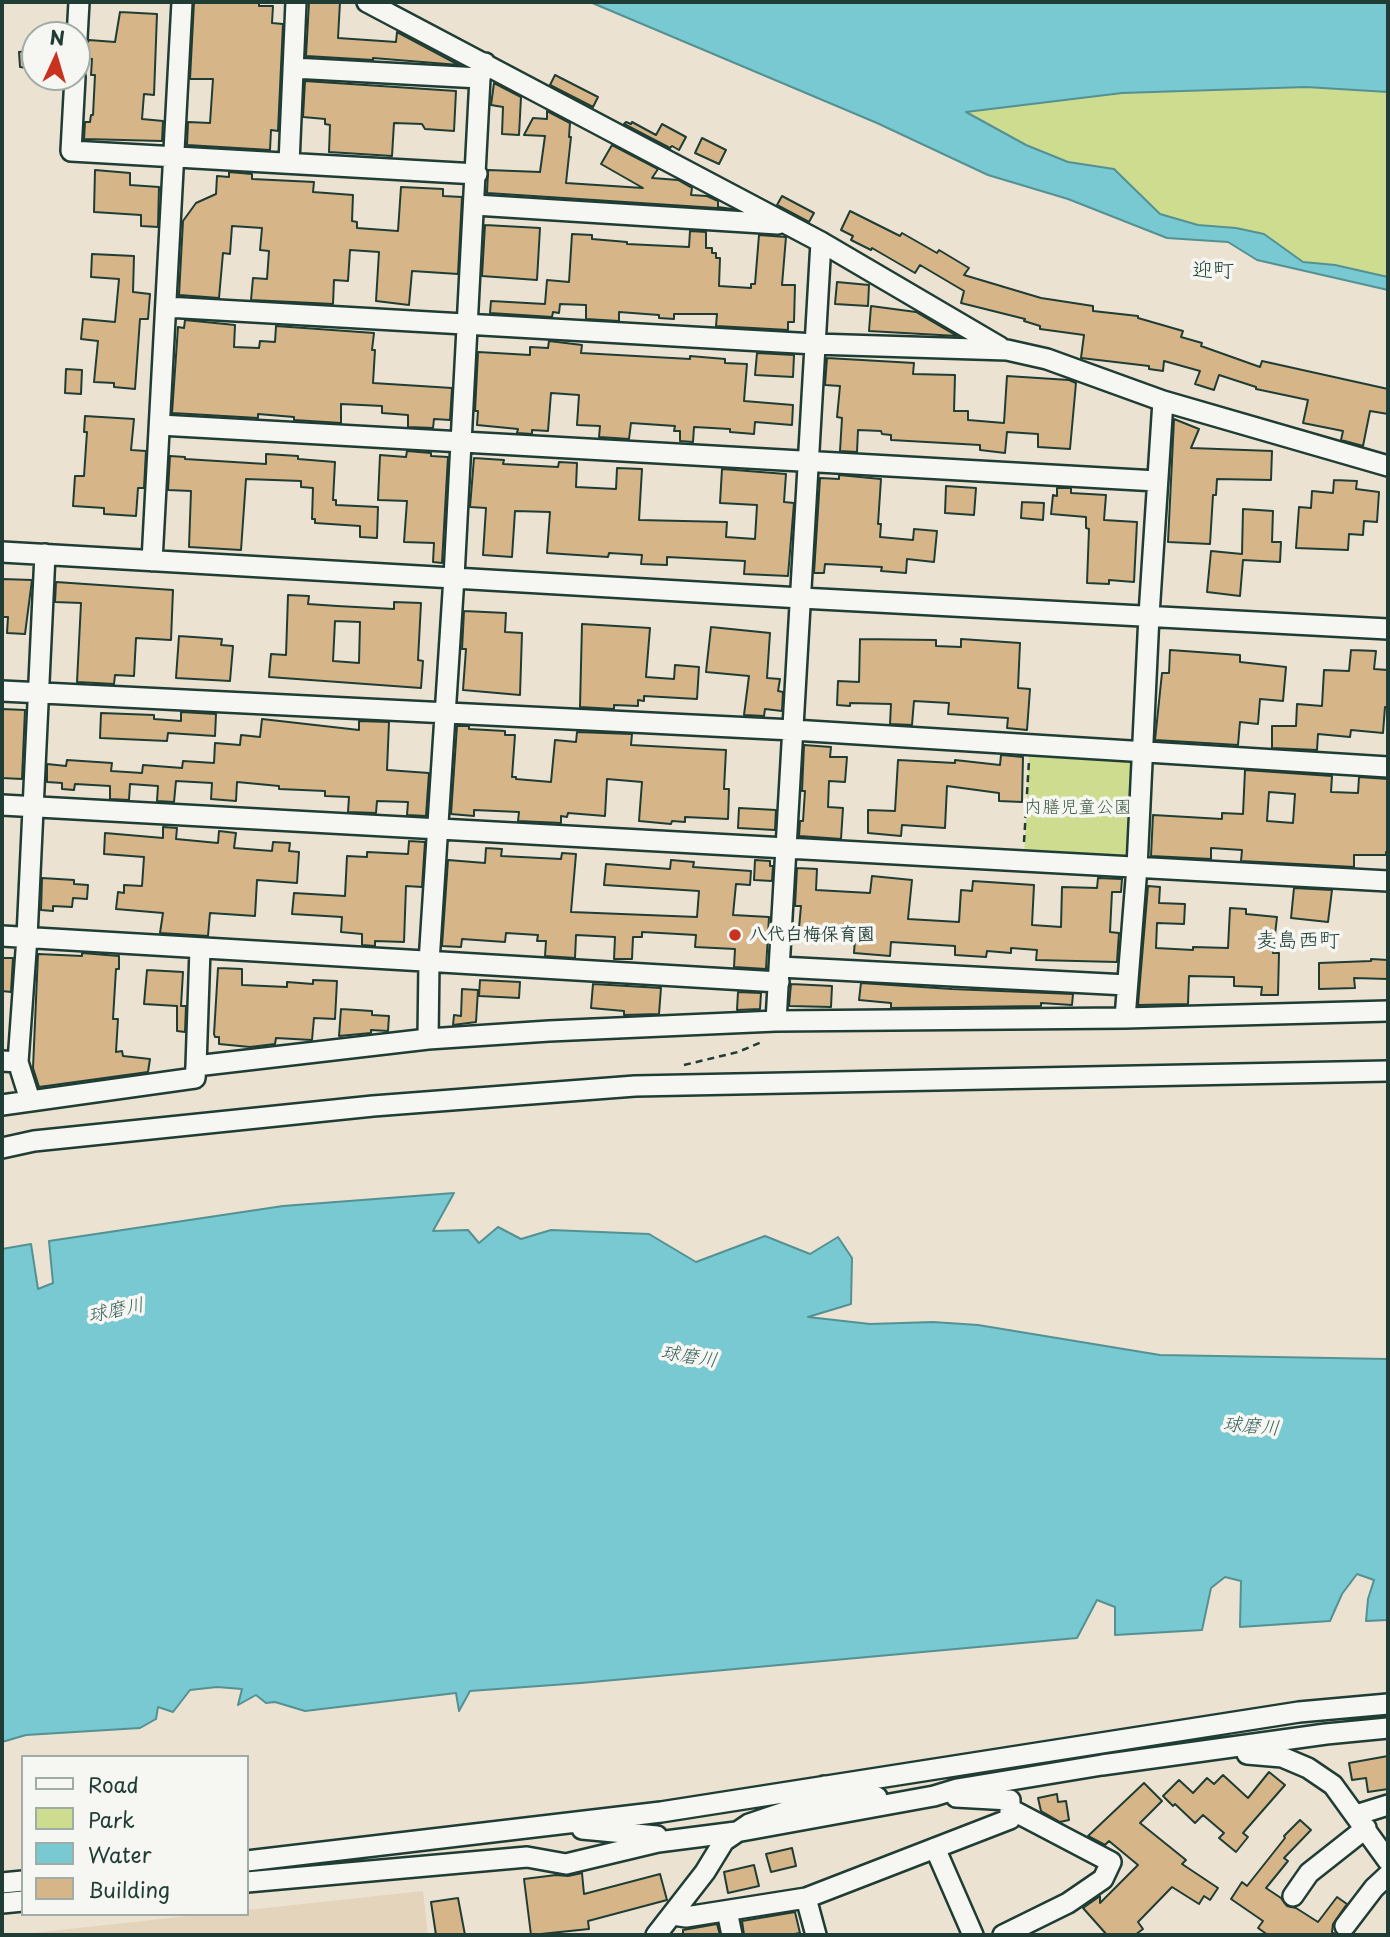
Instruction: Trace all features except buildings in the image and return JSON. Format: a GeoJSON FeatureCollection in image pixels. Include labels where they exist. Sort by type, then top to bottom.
{"type":"FeatureCollection","features":[{"type":"Feature","properties":{"kind":"street"},"geometry":{"type":"LineString","coordinates":[[78,21],[79,2]]}},
{"type":"Feature","properties":{"kind":"street"},"geometry":{"type":"LineString","coordinates":[[152,561],[182,2]]}},
{"type":"Feature","properties":{"kind":"street"},"geometry":{"type":"LineString","coordinates":[[289,163],[296,2]]}},
{"type":"Feature","properties":{"kind":"street"},"geometry":{"type":"LineString","coordinates":[[367,2],[483,70],[821,242],[1007,350]]}},
{"type":"Feature","properties":{"kind":"street"},"geometry":{"type":"LineString","coordinates":[[293,68],[483,70]]}},
{"type":"Feature","properties":{"kind":"street"},"geometry":{"type":"LineString","coordinates":[[428,1040],[429,962],[483,70]]}},
{"type":"Feature","properties":{"kind":"street"},"geometry":{"type":"LineString","coordinates":[[74,91],[71,151],[477,174]]}},
{"type":"Feature","properties":{"kind":"street"},"geometry":{"type":"LineString","coordinates":[[475,205],[783,224]]}},
{"type":"Feature","properties":{"kind":"street"},"geometry":{"type":"LineString","coordinates":[[776,1021],[821,242]]}},
{"type":"Feature","properties":{"kind":"street"},"geometry":{"type":"LineString","coordinates":[[166,307],[815,344],[1007,350],[1047,359],[1163,401],[1388,466]]}},
{"type":"Feature","properties":{"kind":"street"},"geometry":{"type":"LineString","coordinates":[[1125,1018],[1137,867],[1163,401]]}},
{"type":"Feature","properties":{"kind":"street"},"geometry":{"type":"LineString","coordinates":[[160,425],[1157,481]]}},
{"type":"Feature","properties":{"kind":"street"},"geometry":{"type":"LineString","coordinates":[[2,552],[1388,629]]}},
{"type":"Feature","properties":{"kind":"street"},"geometry":{"type":"LineString","coordinates":[[30,1100],[10,1062],[27,937],[45,554]]}},
{"type":"Feature","properties":{"kind":"street"},"geometry":{"type":"LineString","coordinates":[[2,691],[793,730],[1388,767]]}},
{"type":"Feature","properties":{"kind":"street"},"geometry":{"type":"LineString","coordinates":[[2,805],[1388,881]]}},
{"type":"Feature","properties":{"kind":"street"},"geometry":{"type":"LineString","coordinates":[[2,936],[429,962],[1127,985]]}},
{"type":"Feature","properties":{"kind":"street"},"geometry":{"type":"LineString","coordinates":[[2,1105],[195,1078],[200,949]]}},
{"type":"Feature","properties":{"kind":"street"},"geometry":{"type":"LineString","coordinates":[[196,1066],[428,1040],[611,1027],[776,1021],[1125,1018],[1388,1011]]}},
{"type":"Feature","properties":{"kind":"street"},"geometry":{"type":"LineString","coordinates":[[2,1148],[34,1141],[373,1106],[635,1086],[1388,1070]]}},
{"type":"Feature","properties":{"kind":"street"},"geometry":{"type":"LineString","coordinates":[[248,1861],[825,1792],[1130,1737],[1299,1712],[1388,1704]]}},
{"type":"Feature","properties":{"kind":"street"},"geometry":{"type":"LineString","coordinates":[[248,1882],[527,1857],[566,1864],[684,1838],[736,1832],[934,1796],[983,1784],[1326,1734],[1388,1728]]}},
{"type":"Feature","properties":{"kind":"street"},"geometry":{"type":"LineString","coordinates":[[1130,1737],[1137,1749],[1282,1757],[1308,1768],[1333,1785],[1388,1861]]}},
{"type":"Feature","properties":{"kind":"street"},"geometry":{"type":"LineString","coordinates":[[656,1935],[705,1872],[724,1841],[749,1824],[825,1792],[1010,1800],[1010,1819],[806,1898],[686,1917],[673,1915]]}},
{"type":"Feature","properties":{"kind":"street"},"geometry":{"type":"LineString","coordinates":[[1293,1896],[1309,1873],[1361,1821],[1388,1805]]}},
{"type":"Feature","properties":{"kind":"street"},"geometry":{"type":"LineString","coordinates":[[1003,1935],[1068,1903],[1103,1879],[1111,1862],[1010,1809]]}},
{"type":"Feature","properties":{"kind":"street"},"geometry":{"type":"LineString","coordinates":[[565,1824],[590,1831],[684,1838]]}},
{"type":"Feature","properties":{"kind":"street"},"geometry":{"type":"LineString","coordinates":[[935,1848],[973,1935]]}},
{"type":"Feature","properties":{"kind":"street"},"geometry":{"type":"LineString","coordinates":[[1345,1926],[1374,1888],[1388,1875]]}},
{"type":"Feature","properties":{"kind":"street"},"geometry":{"type":"LineString","coordinates":[[2,1883],[21,1881]]}},
{"type":"Feature","properties":{"kind":"street"},"geometry":{"type":"LineString","coordinates":[[806,1898],[816,1935]]}},
{"type":"Feature","properties":{"kind":"street"},"geometry":{"type":"LineString","coordinates":[[2,1903],[21,1901]]}},
{"type":"Feature","properties":{"kind":"street"},"geometry":{"type":"LineString","coordinates":[[727,1911],[732,1935]]}},
{"type":"Feature","properties":{"kind":"path"},"geometry":{"type":"LineString","coordinates":[[1023,861],[1030,744]]}},
{"type":"Feature","properties":{"kind":"path"},"geometry":{"type":"LineString","coordinates":[[684,1065],[738,1052],[767,1040],[776,1021]]}},
{"type":"Feature","properties":{"kind":"shaded area"},"geometry":{"type":"Polygon","coordinates":[[[423,1891],[428,1935],[14,1935],[188,1916],[248,1916],[248,1910],[423,1891]]]}},
{"type":"Feature","properties":{"kind":"green space"},"geometry":{"type":"Polygon","coordinates":[[[590,2],[1388,2],[1388,290],[1257,260],[1228,242],[1167,238],[1068,199],[988,175],[877,123],[590,2]]]}},
{"type":"Feature","properties":{"kind":"green space","name":"内膳児童公園"},"geometry":{"type":"Polygon","coordinates":[[[1029,755],[1133,759],[1130,862],[1024,859],[1029,755]]]}},
{"type":"Feature","properties":{"kind":"water"},"geometry":{"type":"Polygon","coordinates":[[[590,2],[1388,2],[1388,92],[1306,87],[1122,93],[966,112],[1026,145],[1068,162],[1114,169],[1160,214],[1198,225],[1236,228],[1264,234],[1303,262],[1335,265],[1388,277],[1388,290],[1257,260],[1228,242],[1167,238],[1068,199],[988,175],[877,123],[590,2]]]}},
{"type":"Feature","properties":{"kind":"water","name":"球磨川"},"geometry":{"type":"Polygon","coordinates":[[[454,1193],[433,1231],[468,1230],[479,1243],[498,1227],[521,1239],[551,1230],[649,1234],[696,1262],[765,1236],[810,1254],[838,1237],[852,1258],[851,1304],[808,1317],[870,1324],[933,1322],[978,1325],[1160,1355],[1388,1359],[1388,1620],[1366,1621],[1368,1599],[1374,1580],[1357,1574],[1342,1594],[1330,1621],[1240,1627],[1241,1581],[1225,1577],[1211,1588],[1202,1630],[1115,1635],[1115,1607],[1097,1600],[1077,1638],[470,1691],[459,1711],[456,1693],[305,1711],[275,1702],[266,1703],[256,1695],[238,1705],[242,1689],[217,1687],[190,1690],[173,1712],[158,1707],[156,1719],[140,1728],[26,1735],[2,1742],[2,1249],[31,1244],[38,1289],[53,1283],[49,1241],[283,1206],[454,1193]]]}},
{"type":"Feature","properties":{"kind":"place","name":"八代白梅保育園"},"geometry":{"type":"Point","coordinates":[735,935]}},
{"type":"Feature","properties":{"kind":"district","name":"迎町"},"geometry":{"type":"Point","coordinates":[1213,271]}},
{"type":"Feature","properties":{"kind":"district","name":"麦島西町"},"geometry":{"type":"Point","coordinates":[1298,941]}}]}
